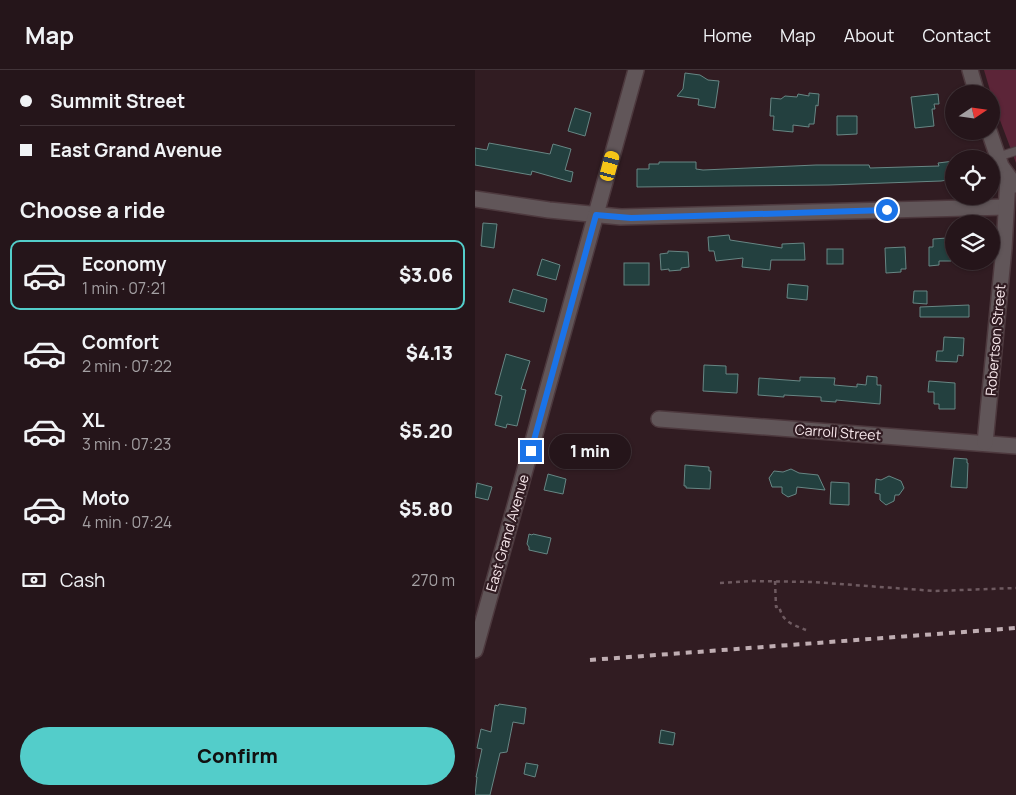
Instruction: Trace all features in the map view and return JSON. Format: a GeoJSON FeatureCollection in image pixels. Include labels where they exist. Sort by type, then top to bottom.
{"type":"FeatureCollection","features":[{"type":"Feature","properties":{"kind":"street","name":"East Grand Avenue"},"geometry":{"type":"LineString","coordinates":[[475,650],[636,70]]}},
{"type":"Feature","properties":{"kind":"street"},"geometry":{"type":"LineString","coordinates":[[970,70],[974,85]]}},
{"type":"Feature","properties":{"kind":"street"},"geometry":{"type":"LineString","coordinates":[[1000,162],[1012,182]]}},
{"type":"Feature","properties":{"kind":"street","name":"Robertson Street"},"geometry":{"type":"LineString","coordinates":[[985,443],[1004,248],[1006,207],[1012,182]]}},
{"type":"Feature","properties":{"kind":"street"},"geometry":{"type":"LineString","coordinates":[[475,199],[549,210],[631,218],[1006,207]]}},
{"type":"Feature","properties":{"kind":"street","name":"Carroll Street"},"geometry":{"type":"LineString","coordinates":[[659,419],[1016,446]]}},
{"type":"Feature","properties":{"kind":"lane"},"geometry":{"type":"LineString","coordinates":[[1000,156],[1016,151]]}},
{"type":"Feature","properties":{"kind":"path"},"geometry":{"type":"LineString","coordinates":[[720,583],[750,581],[813,582],[935,591],[1016,588]]}},
{"type":"Feature","properties":{"kind":"path"},"geometry":{"type":"LineString","coordinates":[[775,581],[776,607],[779,606],[781,616],[806,630]]}},
{"type":"Feature","properties":{"kind":"shaded area"},"geometry":{"type":"Polygon","coordinates":[[[984,70],[1016,70],[1016,163],[1000,120],[1000,85],[988,85],[984,70]]]}},
{"type":"Feature","properties":{"kind":"building"},"geometry":{"type":"Polygon","coordinates":[[[685,73],[700,75],[708,80],[719,81],[715,108],[698,105],[699,99],[677,96],[683,89],[685,73]]]}},
{"type":"Feature","properties":{"kind":"building"},"geometry":{"type":"Polygon","coordinates":[[[809,93],[819,94],[814,124],[809,124],[809,127],[793,125],[793,132],[773,130],[774,116],[770,116],[771,98],[797,97],[798,94],[809,96],[809,93]]]}},
{"type":"Feature","properties":{"kind":"building"},"geometry":{"type":"Polygon","coordinates":[[[938,94],[939,104],[934,104],[935,109],[932,109],[934,126],[915,128],[911,97],[938,94]]]}},
{"type":"Feature","properties":{"kind":"building"},"geometry":{"type":"Polygon","coordinates":[[[575,108],[591,113],[585,136],[568,131],[575,108]]]}},
{"type":"Feature","properties":{"kind":"building"},"geometry":{"type":"Polygon","coordinates":[[[837,116],[857,116],[857,134],[837,135],[837,116]]]}},
{"type":"Feature","properties":{"kind":"building"},"geometry":{"type":"Polygon","coordinates":[[[489,143],[550,154],[553,144],[571,149],[565,170],[573,172],[571,182],[532,171],[531,175],[475,165],[475,148],[487,150],[489,143]]]}},
{"type":"Feature","properties":{"kind":"building"},"geometry":{"type":"Polygon","coordinates":[[[659,162],[696,162],[696,169],[703,170],[816,165],[869,165],[870,168],[939,166],[938,163],[945,162],[945,180],[829,185],[637,187],[637,169],[649,169],[649,164],[659,164],[659,162]]]}},
{"type":"Feature","properties":{"kind":"building"},"geometry":{"type":"Polygon","coordinates":[[[483,223],[497,224],[494,248],[481,246],[483,223]]]}},
{"type":"Feature","properties":{"kind":"building"},"geometry":{"type":"Polygon","coordinates":[[[729,235],[730,240],[782,248],[782,244],[804,243],[805,260],[771,260],[770,270],[742,267],[743,258],[716,261],[714,251],[709,251],[708,237],[729,235]]]}},
{"type":"Feature","properties":{"kind":"building"},"geometry":{"type":"Polygon","coordinates":[[[945,238],[945,261],[939,261],[939,265],[929,266],[929,247],[933,247],[933,239],[945,238]]]}},
{"type":"Feature","properties":{"kind":"building"},"geometry":{"type":"Polygon","coordinates":[[[905,247],[906,269],[901,269],[901,272],[886,273],[885,248],[905,247]]]}},
{"type":"Feature","properties":{"kind":"building"},"geometry":{"type":"Polygon","coordinates":[[[827,249],[843,249],[843,264],[827,264],[827,249]]]}},
{"type":"Feature","properties":{"kind":"building"},"geometry":{"type":"Polygon","coordinates":[[[668,251],[688,252],[689,267],[681,268],[681,270],[661,270],[660,254],[668,253],[668,251]]]}},
{"type":"Feature","properties":{"kind":"building"},"geometry":{"type":"Polygon","coordinates":[[[542,259],[560,265],[556,280],[537,275],[542,259]]]}},
{"type":"Feature","properties":{"kind":"building"},"geometry":{"type":"Polygon","coordinates":[[[624,263],[649,263],[649,285],[624,285],[624,263]]]}},
{"type":"Feature","properties":{"kind":"building"},"geometry":{"type":"Polygon","coordinates":[[[788,284],[808,286],[807,300],[787,298],[788,284]]]}},
{"type":"Feature","properties":{"kind":"building"},"geometry":{"type":"Polygon","coordinates":[[[513,289],[547,299],[544,312],[509,302],[513,289]]]}},
{"type":"Feature","properties":{"kind":"building"},"geometry":{"type":"Polygon","coordinates":[[[914,291],[927,291],[927,304],[913,303],[914,291]]]}},
{"type":"Feature","properties":{"kind":"building"},"geometry":{"type":"Polygon","coordinates":[[[969,305],[969,317],[920,317],[920,307],[969,305]]]}},
{"type":"Feature","properties":{"kind":"building"},"geometry":{"type":"Polygon","coordinates":[[[944,337],[964,338],[963,356],[958,355],[957,362],[936,361],[937,351],[943,351],[944,337]]]}},
{"type":"Feature","properties":{"kind":"building"},"geometry":{"type":"Polygon","coordinates":[[[506,354],[530,361],[521,389],[526,390],[517,426],[507,424],[506,428],[495,425],[502,396],[495,394],[506,354]]]}},
{"type":"Feature","properties":{"kind":"building"},"geometry":{"type":"Polygon","coordinates":[[[704,365],[726,366],[726,374],[738,374],[737,393],[703,391],[704,365]]]}},
{"type":"Feature","properties":{"kind":"building"},"geometry":{"type":"Polygon","coordinates":[[[867,376],[877,377],[877,385],[881,385],[880,404],[836,400],[836,402],[821,401],[821,397],[758,395],[759,378],[800,381],[800,377],[835,378],[834,385],[857,387],[857,384],[866,385],[867,376]]]}},
{"type":"Feature","properties":{"kind":"building"},"geometry":{"type":"Polygon","coordinates":[[[929,381],[955,383],[955,409],[939,409],[939,404],[934,404],[934,392],[928,392],[929,381]]]}},
{"type":"Feature","properties":{"kind":"building"},"geometry":{"type":"Polygon","coordinates":[[[567,436],[586,440],[582,460],[562,455],[567,436]]]}},
{"type":"Feature","properties":{"kind":"building"},"geometry":{"type":"Polygon","coordinates":[[[954,458],[967,459],[967,488],[951,487],[954,458]]]}},
{"type":"Feature","properties":{"kind":"building"},"geometry":{"type":"Polygon","coordinates":[[[685,465],[709,467],[709,471],[711,471],[710,489],[686,488],[684,486],[685,465]]]}},
{"type":"Feature","properties":{"kind":"building"},"geometry":{"type":"Polygon","coordinates":[[[791,469],[799,473],[818,475],[825,490],[797,487],[796,494],[788,497],[782,493],[782,487],[772,487],[769,478],[774,471],[783,472],[791,469]]]}},
{"type":"Feature","properties":{"kind":"building"},"geometry":{"type":"Polygon","coordinates":[[[548,474],[566,479],[563,494],[544,490],[548,474]]]}},
{"type":"Feature","properties":{"kind":"building"},"geometry":{"type":"Polygon","coordinates":[[[889,476],[901,481],[904,488],[899,495],[895,495],[894,501],[886,505],[880,500],[880,494],[875,493],[876,479],[881,480],[889,476]]]}},
{"type":"Feature","properties":{"kind":"building"},"geometry":{"type":"Polygon","coordinates":[[[831,482],[849,483],[849,505],[830,504],[831,482]]]}},
{"type":"Feature","properties":{"kind":"building"},"geometry":{"type":"Polygon","coordinates":[[[477,483],[492,487],[488,500],[475,497],[477,483]]]}},
{"type":"Feature","properties":{"kind":"building"},"geometry":{"type":"Polygon","coordinates":[[[529,534],[551,538],[547,554],[529,550],[527,544],[529,534]]]}},
{"type":"Feature","properties":{"kind":"building"},"geometry":{"type":"Polygon","coordinates":[[[499,704],[526,708],[524,724],[513,722],[507,752],[500,753],[490,795],[475,795],[476,777],[482,749],[477,748],[481,729],[491,732],[495,705],[498,706],[499,704]]]}},
{"type":"Feature","properties":{"kind":"building"},"geometry":{"type":"Polygon","coordinates":[[[661,730],[675,733],[673,745],[659,743],[661,730]]]}},
{"type":"Feature","properties":{"kind":"building"},"geometry":{"type":"Polygon","coordinates":[[[526,763],[538,765],[535,777],[524,774],[526,763]]]}},
{"type":"Feature","properties":{"kind":"railway"},"geometry":{"type":"LineString","coordinates":[[590,660],[1016,628]]}},
{"type":"Feature","properties":{"kind":"route"},"geometry":{"type":"LineString","coordinates":[[531,451],[596,215],[631,218],[887,210]]}}]}
